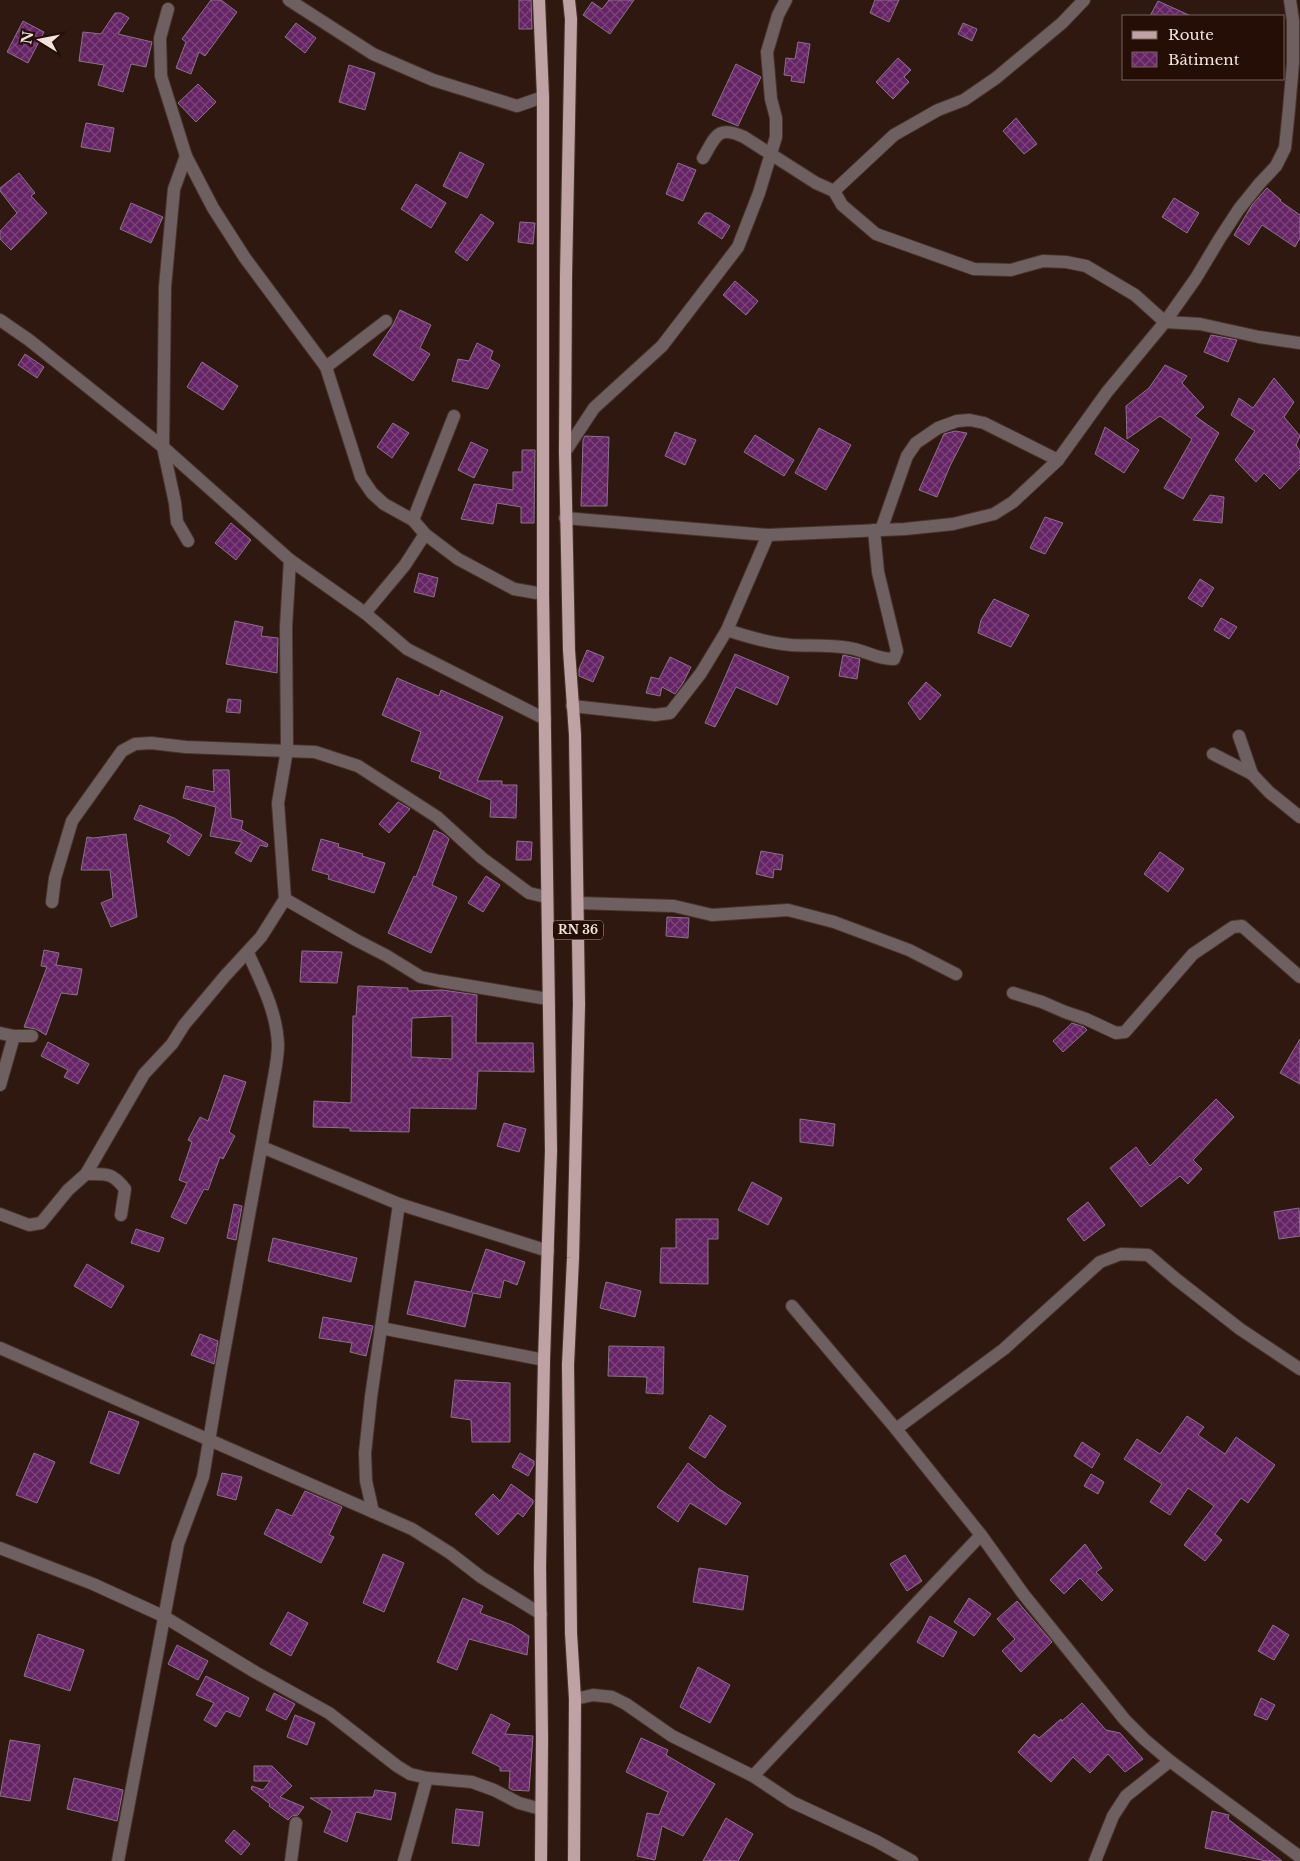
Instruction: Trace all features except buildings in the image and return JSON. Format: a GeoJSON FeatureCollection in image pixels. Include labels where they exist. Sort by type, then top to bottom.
{"type":"FeatureCollection","features":[{"type":"Feature","properties":{"kind":"main road","name":"RN 36"},"geometry":{"type":"LineString","coordinates":[[539,0],[543,97],[543,594],[551,1151],[544,1360],[541,1861]]}},
{"type":"Feature","properties":{"kind":"main road","name":"RN 36"},"geometry":{"type":"LineString","coordinates":[[569,0],[571,19],[565,452],[572,706],[575,735],[578,903],[578,1023],[573,1258],[568,1365],[571,1633],[575,1699],[574,1861]]}},
{"type":"Feature","properties":{"kind":"street"},"geometry":{"type":"LineString","coordinates":[[289,0],[373,54],[433,80],[518,106],[543,97]]}},
{"type":"Feature","properties":{"kind":"street"},"geometry":{"type":"LineString","coordinates":[[565,452],[594,408],[662,346],[738,247],[759,193],[776,137],[776,118],[771,99],[767,52],[778,15],[786,0]]}},
{"type":"Feature","properties":{"kind":"street"},"geometry":{"type":"LineString","coordinates":[[834,191],[894,135],[938,110],[964,100],[996,78],[1062,23],[1084,0]]}},
{"type":"Feature","properties":{"kind":"street"},"geometry":{"type":"LineString","coordinates":[[566,518],[768,535],[954,524],[994,514],[1013,502],[1058,460],[1107,392],[1165,322],[1196,278],[1239,209],[1276,166],[1285,148],[1295,108],[1293,21],[1290,0]]}},
{"type":"Feature","properties":{"kind":"street"},"geometry":{"type":"LineString","coordinates":[[168,9],[160,38],[161,76],[186,156],[213,208],[245,258],[326,367],[361,477],[372,493],[384,504],[413,520],[425,534],[458,559],[514,590],[543,594]]}},
{"type":"Feature","properties":{"kind":"street"},"geometry":{"type":"LineString","coordinates":[[703,158],[714,138],[723,131],[731,132],[744,137],[816,183],[834,191],[842,206],[876,234],[974,269],[1011,270],[1043,261],[1066,262],[1086,266],[1135,295],[1165,322],[1200,324],[1259,338],[1300,343]]}},
{"type":"Feature","properties":{"kind":"street"},"geometry":{"type":"LineString","coordinates":[[186,156],[174,189],[165,287],[163,447],[175,503],[177,522],[188,542]]}},
{"type":"Feature","properties":{"kind":"street"},"geometry":{"type":"LineString","coordinates":[[0,320],[29,340],[163,447],[290,560],[365,613],[408,649],[545,719]]}},
{"type":"Feature","properties":{"kind":"street"},"geometry":{"type":"LineString","coordinates":[[326,367],[386,321]]}},
{"type":"Feature","properties":{"kind":"street"},"geometry":{"type":"LineString","coordinates":[[413,520],[454,416]]}},
{"type":"Feature","properties":{"kind":"street"},"geometry":{"type":"LineString","coordinates":[[727,630],[762,641],[792,645],[848,648],[860,650],[871,656],[894,659],[896,651],[878,572],[877,530],[907,456],[916,443],[938,428],[957,421],[970,420],[984,423],[1058,460]]}},
{"type":"Feature","properties":{"kind":"street"},"geometry":{"type":"LineString","coordinates":[[365,613],[406,565],[425,534]]}},
{"type":"Feature","properties":{"kind":"street"},"geometry":{"type":"LineString","coordinates":[[572,706],[655,715],[670,713],[701,673],[727,630],[768,535]]}},
{"type":"Feature","properties":{"kind":"street"},"geometry":{"type":"LineString","coordinates":[[0,1214],[29,1225],[42,1223],[68,1190],[86,1174],[144,1074],[172,1044],[184,1025],[225,976],[261,937],[285,899],[278,803],[287,750],[286,627],[290,560]]}},
{"type":"Feature","properties":{"kind":"street"},"geometry":{"type":"LineString","coordinates":[[1239,736],[1252,774]]}},
{"type":"Feature","properties":{"kind":"street"},"geometry":{"type":"LineString","coordinates":[[52,902],[55,878],[72,821],[122,751],[135,744],[314,752],[358,766],[437,817],[482,858],[529,893],[546,896]]}},
{"type":"Feature","properties":{"kind":"street"},"geometry":{"type":"LineString","coordinates":[[1213,754],[1252,774],[1269,792],[1300,817]]}},
{"type":"Feature","properties":{"kind":"street"},"geometry":{"type":"LineString","coordinates":[[285,899],[421,977],[548,999]]}},
{"type":"Feature","properties":{"kind":"street"},"geometry":{"type":"LineString","coordinates":[[578,903],[674,906],[712,915],[788,910],[834,922],[909,950],[956,974]]}},
{"type":"Feature","properties":{"kind":"street"},"geometry":{"type":"LineString","coordinates":[[1013,993],[1086,1019],[1116,1034],[1125,1032],[1193,954],[1233,927],[1238,926],[1242,926],[1300,977]]}},
{"type":"Feature","properties":{"kind":"street"},"geometry":{"type":"LineString","coordinates":[[118,1861],[178,1544],[203,1477],[278,1047],[277,1028],[269,1002],[248,953]]}},
{"type":"Feature","properties":{"kind":"street"},"geometry":{"type":"LineString","coordinates":[[0,1033],[14,1036],[32,1036]]}},
{"type":"Feature","properties":{"kind":"street"},"geometry":{"type":"LineString","coordinates":[[0,1085],[14,1036]]}},
{"type":"Feature","properties":{"kind":"street"},"geometry":{"type":"LineString","coordinates":[[262,1147],[399,1204],[548,1250]]}},
{"type":"Feature","properties":{"kind":"street"},"geometry":{"type":"LineString","coordinates":[[86,1174],[104,1174],[117,1178],[124,1189],[121,1214]]}},
{"type":"Feature","properties":{"kind":"street"},"geometry":{"type":"LineString","coordinates":[[373,1512],[366,1481],[365,1453],[370,1397],[399,1204]]}},
{"type":"Feature","properties":{"kind":"street"},"geometry":{"type":"LineString","coordinates":[[896,1430],[1004,1349],[1100,1262],[1121,1254],[1148,1255],[1240,1328],[1300,1369]]}},
{"type":"Feature","properties":{"kind":"street"},"geometry":{"type":"LineString","coordinates":[[792,1306],[981,1535],[1024,1595],[1098,1688],[1144,1739],[1170,1761],[1300,1857]]}},
{"type":"Feature","properties":{"kind":"street"},"geometry":{"type":"LineString","coordinates":[[381,1328],[544,1360]]}},
{"type":"Feature","properties":{"kind":"street"},"geometry":{"type":"LineString","coordinates":[[0,1348],[412,1529],[450,1553],[481,1577],[541,1614]]}},
{"type":"Feature","properties":{"kind":"street"},"geometry":{"type":"LineString","coordinates":[[753,1776],[981,1535]]}},
{"type":"Feature","properties":{"kind":"street"},"geometry":{"type":"LineString","coordinates":[[0,1548],[92,1584],[163,1616],[255,1672],[328,1713],[396,1766],[410,1774],[427,1778],[472,1782],[494,1790],[518,1803],[541,1809]]}},
{"type":"Feature","properties":{"kind":"street"},"geometry":{"type":"LineString","coordinates":[[575,1699],[593,1694],[612,1697],[626,1704],[672,1736],[753,1776],[792,1802],[876,1841],[912,1861]]}},
{"type":"Feature","properties":{"kind":"street"},"geometry":{"type":"LineString","coordinates":[[1095,1861],[1113,1816],[1126,1796],[1170,1761]]}},
{"type":"Feature","properties":{"kind":"street"},"geometry":{"type":"LineString","coordinates":[[404,1861],[427,1778]]}},
{"type":"Feature","properties":{"kind":"street"},"geometry":{"type":"LineString","coordinates":[[291,1861],[296,1823]]}}]}
